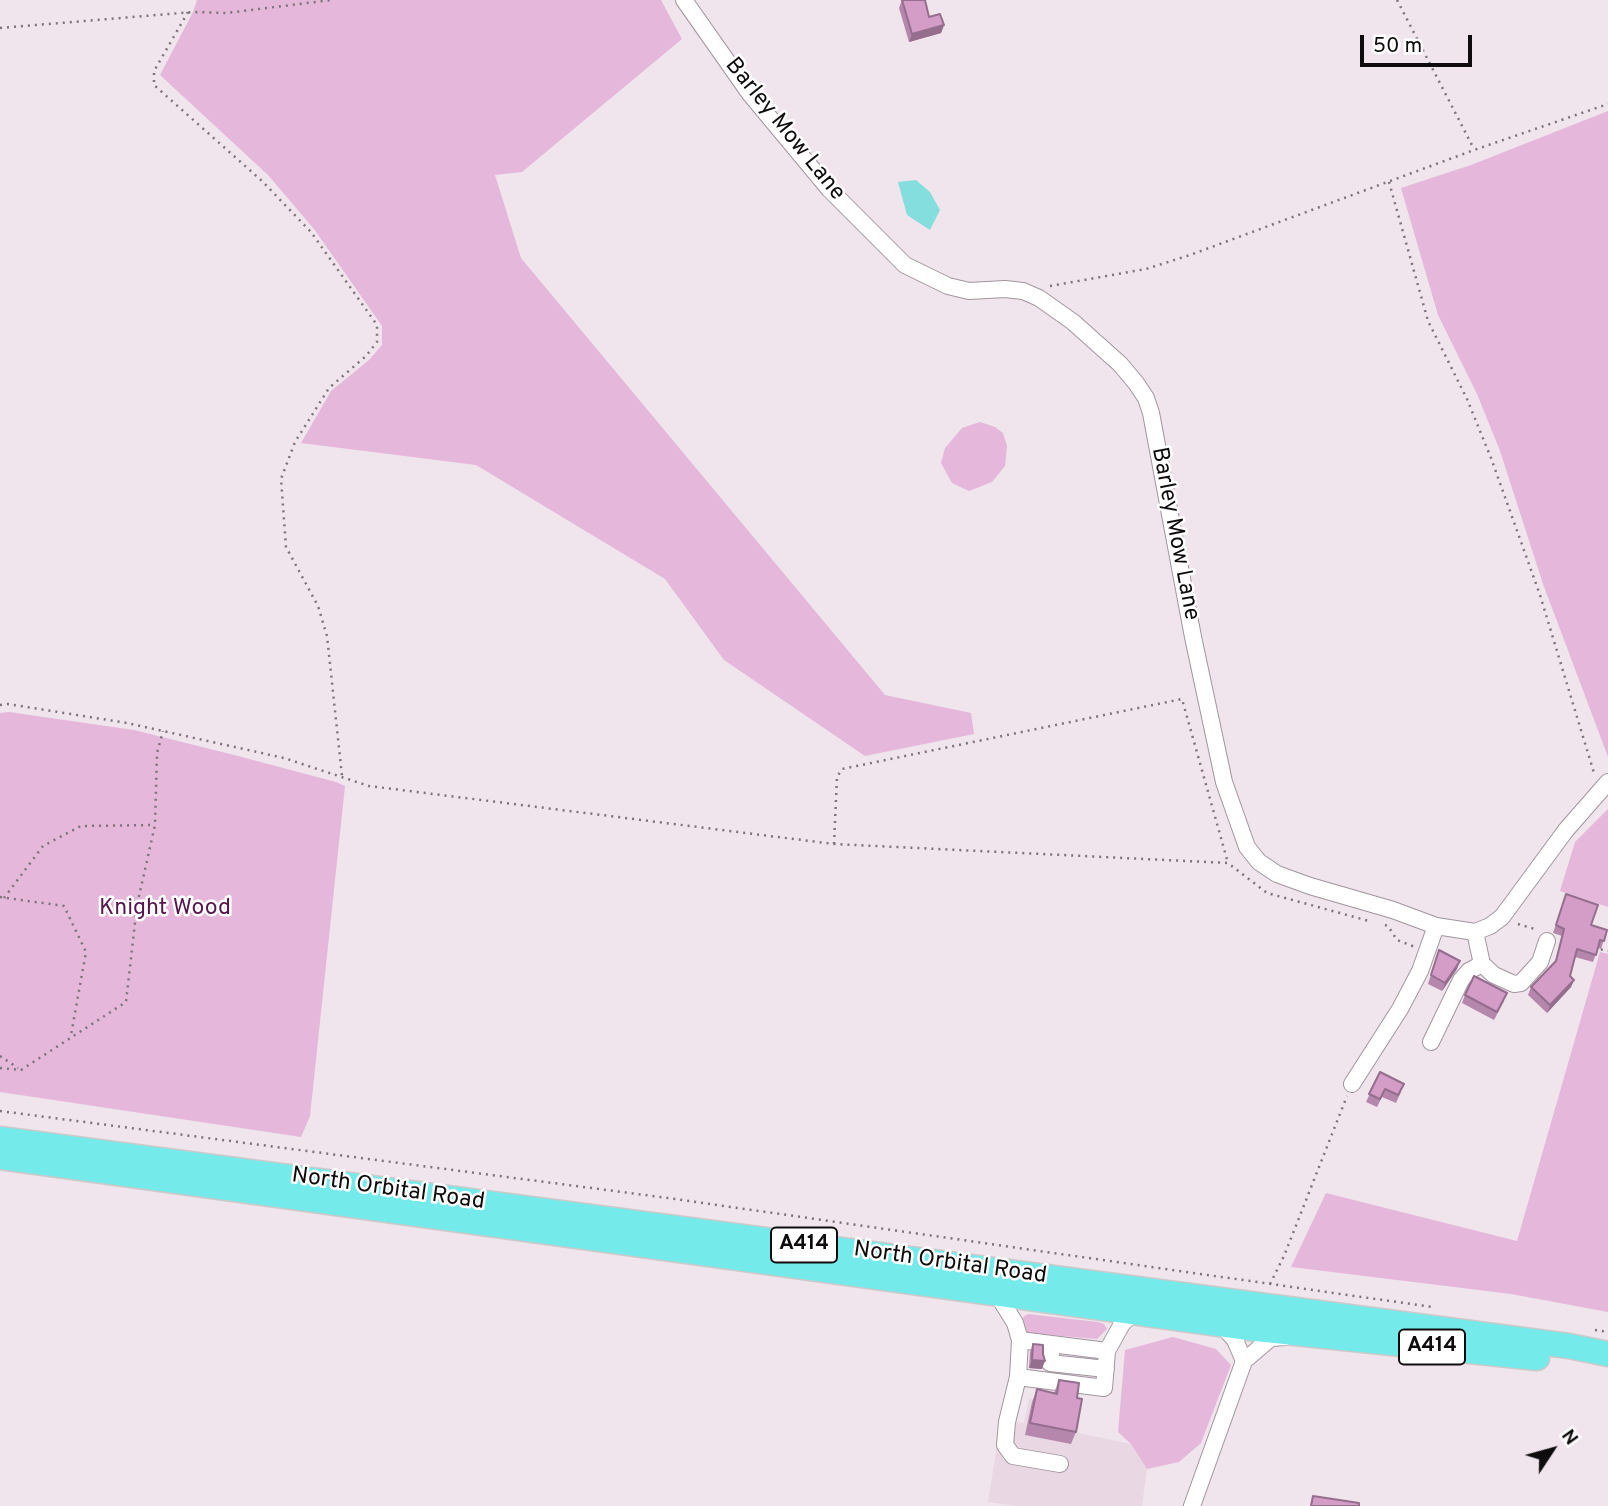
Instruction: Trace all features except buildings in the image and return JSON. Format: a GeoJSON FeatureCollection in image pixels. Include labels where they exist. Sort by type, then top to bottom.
{"type":"FeatureCollection","features":[{"type":"Feature","properties":{"kind":"highway","name":"North Orbital Road"},"geometry":{"type":"LineString","coordinates":[[0,1139],[1502,1337],[1608,1354]]}},
{"type":"Feature","properties":{"kind":"highway","name":"North Orbital Road"},"geometry":{"type":"LineString","coordinates":[[0,1157],[1222,1324],[1572,1362],[1608,1370]]}},
{"type":"Feature","properties":{"kind":"street","name":"Barley Mow Lane"},"geometry":{"type":"LineString","coordinates":[[684,0],[750,94],[829,190],[905,265],[948,286],[969,291],[1023,291],[1054,307],[1120,363],[1146,398],[1224,782],[1247,847],[1259,862],[1277,873],[1310,886],[1393,910],[1436,926],[1475,932]]}},
{"type":"Feature","properties":{"kind":"street"},"geometry":{"type":"LineString","coordinates":[[1547,941],[1540,962],[1521,983],[1514,984],[1506,982],[1482,964],[1475,932],[1502,917],[1566,830],[1604,786]]}},
{"type":"Feature","properties":{"kind":"street"},"geometry":{"type":"LineString","coordinates":[[1352,1084],[1400,1009],[1420,971],[1436,926]]}},
{"type":"Feature","properties":{"kind":"street"},"geometry":{"type":"LineString","coordinates":[[1431,1042],[1461,980],[1469,971],[1482,964]]}},
{"type":"Feature","properties":{"kind":"street"},"geometry":{"type":"LineString","coordinates":[[997,1294],[1015,1324],[1020,1340],[1018,1377],[1007,1422],[1005,1445],[1013,1456],[1060,1464]]}},
{"type":"Feature","properties":{"kind":"street"},"geometry":{"type":"LineString","coordinates":[[1018,1377],[1104,1388],[1107,1351],[1122,1324],[1135,1311]]}},
{"type":"Feature","properties":{"kind":"street"},"geometry":{"type":"LineString","coordinates":[[1222,1324],[1235,1340],[1244,1361]]}},
{"type":"Feature","properties":{"kind":"street"},"geometry":{"type":"LineString","coordinates":[[1192,1506],[1244,1361],[1271,1338],[1308,1334]]}},
{"type":"Feature","properties":{"kind":"street"},"geometry":{"type":"LineString","coordinates":[[1020,1340],[1107,1351]]}},
{"type":"Feature","properties":{"kind":"street"},"geometry":{"type":"LineString","coordinates":[[1048,1380],[1052,1344]]}},
{"type":"Feature","properties":{"kind":"street"},"geometry":{"type":"LineString","coordinates":[[1050,1363],[1106,1369]]}},
{"type":"Feature","properties":{"kind":"path"},"geometry":{"type":"LineString","coordinates":[[0,29],[188,12],[227,13],[331,0]]}},
{"type":"Feature","properties":{"kind":"path"},"geometry":{"type":"LineString","coordinates":[[1396,0],[1474,150]]}},
{"type":"Feature","properties":{"kind":"path"},"geometry":{"type":"LineString","coordinates":[[188,12],[154,71],[154,85],[233,154],[311,232],[377,325],[377,342],[366,356],[328,388],[295,442],[281,479],[286,547],[318,606],[327,636],[342,776]]}},
{"type":"Feature","properties":{"kind":"path"},"geometry":{"type":"LineString","coordinates":[[1023,291],[1146,269],[1190,255],[1474,150],[1608,104]]}},
{"type":"Feature","properties":{"kind":"path"},"geometry":{"type":"LineString","coordinates":[[1389,182],[1428,321],[1467,399],[1491,457],[1562,663],[1577,724],[1604,786]]}},
{"type":"Feature","properties":{"kind":"path"},"geometry":{"type":"LineString","coordinates":[[834,844],[837,777],[842,769],[1182,699],[1228,863]]}},
{"type":"Feature","properties":{"kind":"path"},"geometry":{"type":"LineString","coordinates":[[0,705],[8,704],[163,731],[284,758],[369,786],[834,844],[1228,863],[1266,893],[1388,926],[1396,940],[1426,950]]}},
{"type":"Feature","properties":{"kind":"path"},"geometry":{"type":"LineString","coordinates":[[0,1068],[21,1070],[126,1002],[137,905],[155,825],[157,753],[163,731]]}},
{"type":"Feature","properties":{"kind":"path"},"geometry":{"type":"LineString","coordinates":[[2,897],[43,846],[81,826],[155,825]]}},
{"type":"Feature","properties":{"kind":"path"},"geometry":{"type":"LineString","coordinates":[[2,897],[64,906],[86,952],[71,1037]]}},
{"type":"Feature","properties":{"kind":"path"},"geometry":{"type":"LineString","coordinates":[[0,1056],[21,1070]]}},
{"type":"Feature","properties":{"kind":"path"},"geometry":{"type":"LineString","coordinates":[[1266,1294],[1284,1256],[1352,1084]]}},
{"type":"Feature","properties":{"kind":"path"},"geometry":{"type":"LineString","coordinates":[[0,1111],[668,1198],[1432,1307]]}},
{"type":"Feature","properties":{"kind":"path"},"geometry":{"type":"LineString","coordinates":[[1594,1330],[1608,1332]]}},
{"type":"Feature","properties":{"kind":"shaded area"},"geometry":{"type":"Polygon","coordinates":[[[1029,1399],[1081,1406],[1078,1433],[1131,1444],[1147,1469],[1142,1506],[1017,1506],[988,1502],[1001,1420],[1024,1423],[1029,1399]]]}},
{"type":"Feature","properties":{"kind":"green space"},"geometry":{"type":"Polygon","coordinates":[[[197,0],[661,0],[682,39],[522,172],[495,175],[521,258],[885,695],[971,713],[974,734],[865,756],[724,660],[665,579],[476,465],[301,443],[331,391],[369,360],[382,345],[382,326],[314,229],[268,175],[160,75],[197,0]]]}},
{"type":"Feature","properties":{"kind":"green space"},"geometry":{"type":"Polygon","coordinates":[[[1608,111],[1608,757],[1543,584],[1500,451],[1477,394],[1438,315],[1401,188],[1471,165],[1608,111]]]}},
{"type":"Feature","properties":{"kind":"green space"},"geometry":{"type":"Polygon","coordinates":[[[980,422],[1003,433],[1007,446],[1005,466],[992,482],[969,491],[952,483],[941,463],[945,448],[962,428],[980,422]]]}},
{"type":"Feature","properties":{"kind":"green space","name":"Knight Wood"},"geometry":{"type":"Polygon","coordinates":[[[9,712],[134,730],[345,786],[310,1116],[301,1137],[0,1092],[0,713],[9,712]]]}},
{"type":"Feature","properties":{"kind":"green space"},"geometry":{"type":"Polygon","coordinates":[[[1608,809],[1608,907],[1560,891],[1575,842],[1608,809]]]}},
{"type":"Feature","properties":{"kind":"green space"},"geometry":{"type":"Polygon","coordinates":[[[1600,952],[1608,954],[1608,1312],[1511,1294],[1291,1267],[1326,1193],[1517,1241],[1600,952]]]}},
{"type":"Feature","properties":{"kind":"green space"},"geometry":{"type":"Polygon","coordinates":[[[1028,1314],[1098,1322],[1104,1324],[1107,1329],[1097,1339],[1025,1333],[1023,1317],[1028,1314]]]}},
{"type":"Feature","properties":{"kind":"green space"},"geometry":{"type":"Polygon","coordinates":[[[1173,1337],[1216,1349],[1231,1365],[1201,1443],[1179,1462],[1147,1469],[1131,1444],[1118,1432],[1125,1350],[1173,1337]]]}},
{"type":"Feature","properties":{"kind":"water"},"geometry":{"type":"Polygon","coordinates":[[[916,180],[930,192],[940,210],[930,230],[907,215],[898,182],[916,180]]]}}]}
